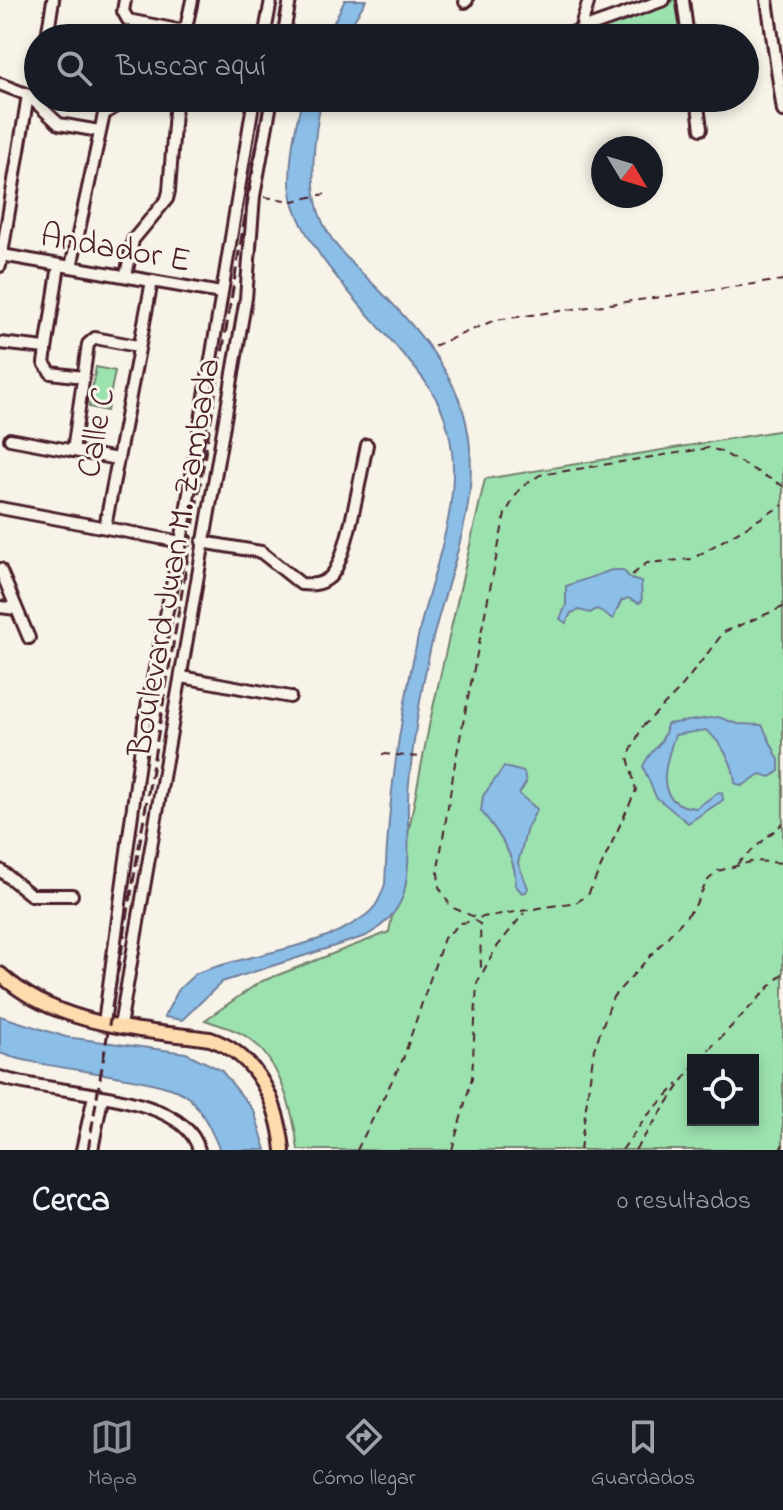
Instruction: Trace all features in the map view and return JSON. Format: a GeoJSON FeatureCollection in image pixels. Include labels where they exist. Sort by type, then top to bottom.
{"type":"FeatureCollection","features":[{"type":"Feature","properties":{"kind":"main road"},"geometry":{"type":"LineString","coordinates":[[0,974],[15,988],[54,1010],[120,1026],[210,1039],[242,1056],[259,1076],[277,1113],[283,1150]]}},
{"type":"Feature","properties":{"kind":"street"},"geometry":{"type":"LineString","coordinates":[[49,24],[53,0]]}},
{"type":"Feature","properties":{"kind":"street"},"geometry":{"type":"LineString","coordinates":[[125,0],[123,11],[128,20],[150,24]]}},
{"type":"Feature","properties":{"kind":"street"},"geometry":{"type":"LineString","coordinates":[[187,24],[192,0]]}},
{"type":"Feature","properties":{"kind":"street"},"geometry":{"type":"LineString","coordinates":[[267,24],[271,0]]}},
{"type":"Feature","properties":{"kind":"street"},"geometry":{"type":"LineString","coordinates":[[286,24],[290,0]]}},
{"type":"Feature","properties":{"kind":"street"},"geometry":{"type":"LineString","coordinates":[[586,24],[589,0]]}},
{"type":"Feature","properties":{"kind":"street"},"geometry":{"type":"LineString","coordinates":[[608,24],[664,0]]}},
{"type":"Feature","properties":{"kind":"street"},"geometry":{"type":"LineString","coordinates":[[683,0],[686,24]]}},
{"type":"Feature","properties":{"kind":"street"},"geometry":{"type":"LineString","coordinates":[[767,0],[783,108]]}},
{"type":"Feature","properties":{"kind":"street"},"geometry":{"type":"LineString","coordinates":[[0,84],[24,93]]}},
{"type":"Feature","properties":{"kind":"street"},"geometry":{"type":"LineString","coordinates":[[1,260],[25,112]]}},
{"type":"Feature","properties":{"kind":"street"},"geometry":{"type":"LineString","coordinates":[[46,112],[59,124],[99,131]]}},
{"type":"Feature","properties":{"kind":"street"},"geometry":{"type":"LineString","coordinates":[[71,267],[99,131],[107,112]]}},
{"type":"Feature","properties":{"kind":"street"},"geometry":{"type":"LineString","coordinates":[[126,276],[133,240],[163,205],[169,191],[175,112]]}},
{"type":"Feature","properties":{"kind":"street","name":"Boulevard Juan M. Zambada"},"geometry":{"type":"LineString","coordinates":[[104,1023],[145,717],[181,542],[252,112]]}},
{"type":"Feature","properties":{"kind":"street","name":"Boulevard Juan M. Zambada"},"geometry":{"type":"LineString","coordinates":[[120,1026],[246,298],[254,196],[269,112]]}},
{"type":"Feature","properties":{"kind":"street"},"geometry":{"type":"LineString","coordinates":[[699,112],[701,129]]}},
{"type":"Feature","properties":{"kind":"street","name":"Andador E"},"geometry":{"type":"LineString","coordinates":[[1,260],[59,265],[221,293]]}},
{"type":"Feature","properties":{"kind":"street"},"geometry":{"type":"LineString","coordinates":[[59,265],[44,363],[51,373],[83,377]]}},
{"type":"Feature","properties":{"kind":"street","name":"Calle C"},"geometry":{"type":"LineString","coordinates":[[105,527],[137,346],[152,281]]}},
{"type":"Feature","properties":{"kind":"street"},"geometry":{"type":"LineString","coordinates":[[73,451],[86,351],[92,340],[137,346]]}},
{"type":"Feature","properties":{"kind":"street"},"geometry":{"type":"LineString","coordinates":[[0,343],[45,348]]}},
{"type":"Feature","properties":{"kind":"street"},"geometry":{"type":"LineString","coordinates":[[10,439],[117,459]]}},
{"type":"Feature","properties":{"kind":"street"},"geometry":{"type":"LineString","coordinates":[[202,542],[261,552],[301,584],[320,583],[329,578],[341,561],[367,445]]}},
{"type":"Feature","properties":{"kind":"street"},"geometry":{"type":"LineString","coordinates":[[0,508],[181,542]]}},
{"type":"Feature","properties":{"kind":"street"},"geometry":{"type":"LineString","coordinates":[[0,569],[29,638]]}},
{"type":"Feature","properties":{"kind":"street"},"geometry":{"type":"LineString","coordinates":[[0,607],[16,609]]}},
{"type":"Feature","properties":{"kind":"street"},"geometry":{"type":"LineString","coordinates":[[182,677],[290,697]]}},
{"type":"Feature","properties":{"kind":"street"},"geometry":{"type":"LineString","coordinates":[[0,870],[31,895],[72,895]]}},
{"type":"Feature","properties":{"kind":"street"},"geometry":{"type":"LineString","coordinates":[[0,1077],[159,1110],[191,1131],[199,1150]]}},
{"type":"Feature","properties":{"kind":"street"},"geometry":{"type":"LineString","coordinates":[[82,1150],[98,1097]]}},
{"type":"Feature","properties":{"kind":"street"},"geometry":{"type":"LineString","coordinates":[[92,1150],[98,1097]]}},
{"type":"Feature","properties":{"kind":"path"},"geometry":{"type":"LineString","coordinates":[[254,196],[293,201],[325,194]]}},
{"type":"Feature","properties":{"kind":"path"},"geometry":{"type":"LineString","coordinates":[[434,346],[495,320],[783,280]]}},
{"type":"Feature","properties":{"kind":"path"},"geometry":{"type":"LineString","coordinates":[[452,1150],[472,1078],[474,996],[481,970],[481,929],[476,919],[458,911],[442,897],[438,869],[505,514],[526,482],[540,475],[708,448],[720,451],[783,486]]}},
{"type":"Feature","properties":{"kind":"path"},"geometry":{"type":"LineString","coordinates":[[632,575],[647,563],[692,559],[783,505]]}},
{"type":"Feature","properties":{"kind":"path"},"geometry":{"type":"LineString","coordinates":[[357,1150],[403,1059],[444,938],[461,923],[577,902],[593,890],[636,790],[628,757],[642,727],[679,690],[724,632],[783,607]]}},
{"type":"Feature","properties":{"kind":"path"},"geometry":{"type":"LineString","coordinates":[[382,754],[421,757]]}},
{"type":"Feature","properties":{"kind":"path"},"geometry":{"type":"LineString","coordinates":[[580,1150],[594,1049],[608,1006],[694,908],[707,881],[718,871],[736,864],[783,823]]}},
{"type":"Feature","properties":{"kind":"path"},"geometry":{"type":"LineString","coordinates":[[736,864],[783,863]]}},
{"type":"Feature","properties":{"kind":"path"},"geometry":{"type":"LineString","coordinates":[[481,970],[525,912]]}},
{"type":"Feature","properties":{"kind":"path"},"geometry":{"type":"LineString","coordinates":[[705,1054],[783,973]]}},
{"type":"Feature","properties":{"kind":"path"},"geometry":{"type":"LineString","coordinates":[[635,1150],[687,1074]]}},
{"type":"Feature","properties":{"kind":"path"},"geometry":{"type":"LineString","coordinates":[[622,1150],[666,1094],[681,1082]]}},
{"type":"Feature","properties":{"kind":"path"},"geometry":{"type":"LineString","coordinates":[[780,1150],[783,1144]]}},
{"type":"Feature","properties":{"kind":"green space"},"geometry":{"type":"Polygon","coordinates":[[[675,0],[679,24],[602,24],[675,0]]]}},
{"type":"Feature","properties":{"kind":"green space"},"geometry":{"type":"Polygon","coordinates":[[[96,367],[115,371],[107,411],[89,407],[96,367]]]}},
{"type":"Feature","properties":{"kind":"green space"},"geometry":{"type":"Polygon","coordinates":[[[783,430],[783,1150],[298,1150],[289,1104],[268,1059],[243,1034],[205,1020],[260,982],[389,932],[430,721],[485,479],[783,430]]]}},
{"type":"Feature","properties":{"kind":"water"},"geometry":{"type":"Polygon","coordinates":[[[345,0],[366,0],[352,24],[333,24],[345,0]]]}},
{"type":"Feature","properties":{"kind":"water"},"geometry":{"type":"Polygon","coordinates":[[[299,112],[320,112],[314,178],[323,223],[342,252],[420,335],[453,386],[466,422],[470,450],[468,503],[422,689],[409,783],[407,878],[398,906],[384,923],[366,936],[222,982],[182,1020],[164,1017],[179,989],[195,974],[328,936],[366,915],[378,901],[385,884],[392,791],[406,698],[450,508],[452,455],[445,418],[416,369],[351,295],[316,249],[303,226],[290,182],[299,112]]]}},
{"type":"Feature","properties":{"kind":"water"},"geometry":{"type":"Polygon","coordinates":[[[612,570],[623,570],[631,579],[641,582],[642,601],[639,603],[628,598],[621,601],[613,619],[597,609],[590,613],[579,610],[571,613],[566,623],[560,619],[566,605],[566,586],[612,570]]]}},
{"type":"Feature","properties":{"kind":"water"},"geometry":{"type":"Polygon","coordinates":[[[718,717],[738,724],[762,725],[779,760],[779,771],[771,777],[760,774],[742,786],[735,783],[726,754],[706,730],[675,735],[665,770],[667,791],[672,799],[696,808],[722,793],[723,800],[688,823],[656,797],[643,767],[663,738],[667,724],[718,717]]]}},
{"type":"Feature","properties":{"kind":"water"},"geometry":{"type":"Polygon","coordinates":[[[504,767],[524,772],[526,783],[519,794],[537,809],[527,828],[518,863],[528,888],[522,893],[515,885],[513,865],[505,845],[481,811],[483,796],[504,767]]]}},
{"type":"Feature","properties":{"kind":"water"},"geometry":{"type":"Polygon","coordinates":[[[0,1016],[66,1037],[186,1053],[221,1070],[254,1111],[266,1150],[220,1150],[198,1109],[188,1097],[175,1090],[0,1053],[0,1016]]]}},
{"type":"Feature","properties":{"kind":"railway"},"geometry":{"type":"LineString","coordinates":[[279,24],[283,0]]}},
{"type":"Feature","properties":{"kind":"railway"},"geometry":{"type":"LineString","coordinates":[[88,1150],[263,112]]}}]}
